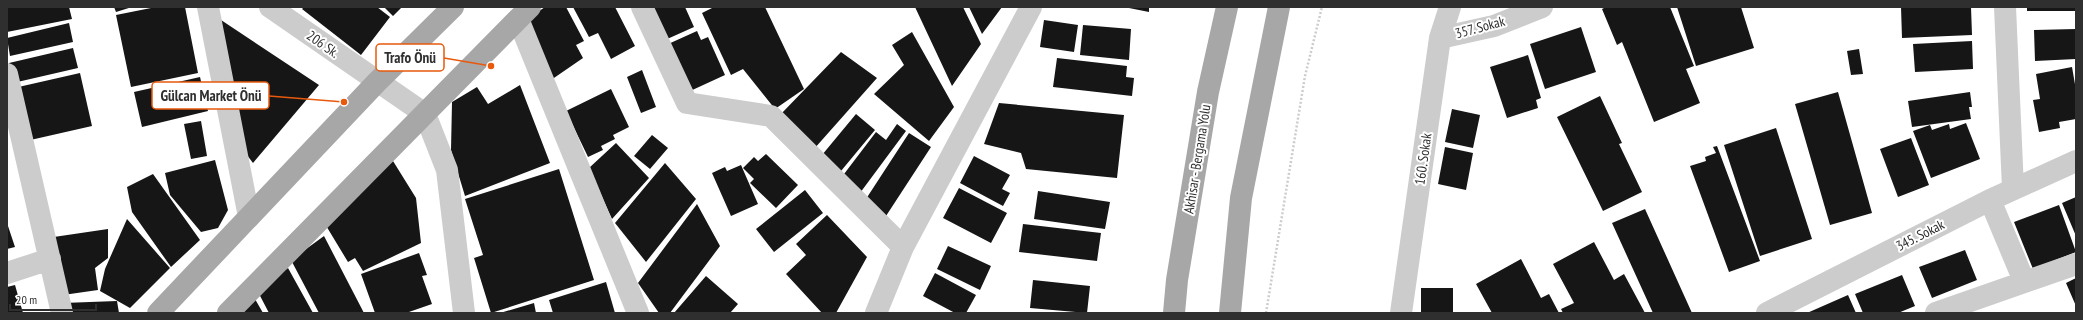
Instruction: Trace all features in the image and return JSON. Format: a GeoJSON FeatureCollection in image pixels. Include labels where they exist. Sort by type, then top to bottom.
{"type":"FeatureCollection","features":[{"type":"Feature","properties":{"kind":"main road"},"geometry":{"type":"LineString","coordinates":[[158,313],[377,82],[453,7]]}},
{"type":"Feature","properties":{"kind":"main road","name":"Akhisar - Bergama Yolu"},"geometry":{"type":"LineString","coordinates":[[1174,313],[1177,280],[1208,92],[1227,7]]}},
{"type":"Feature","properties":{"kind":"main road"},"geometry":{"type":"LineString","coordinates":[[1230,313],[1241,198],[1279,7]]}},
{"type":"Feature","properties":{"kind":"main road"},"geometry":{"type":"LineString","coordinates":[[228,313],[524,13]]}},
{"type":"Feature","properties":{"kind":"street"},"geometry":{"type":"LineString","coordinates":[[208,7],[249,217]]}},
{"type":"Feature","properties":{"kind":"street","name":"206 Sk."},"geometry":{"type":"LineString","coordinates":[[270,7],[425,114]]}},
{"type":"Feature","properties":{"kind":"street"},"geometry":{"type":"LineString","coordinates":[[642,7],[687,103],[771,116],[904,247]]}},
{"type":"Feature","properties":{"kind":"street"},"geometry":{"type":"LineString","coordinates":[[876,313],[904,247],[1031,7]]}},
{"type":"Feature","properties":{"kind":"street","name":"160. Sokak"},"geometry":{"type":"LineString","coordinates":[[1401,313],[1440,38],[1450,7]]}},
{"type":"Feature","properties":{"kind":"street","name":"357. Sokak"},"geometry":{"type":"LineString","coordinates":[[1440,38],[1494,26],[1542,7]]}},
{"type":"Feature","properties":{"kind":"street"},"geometry":{"type":"LineString","coordinates":[[2005,7],[2013,189]]}},
{"type":"Feature","properties":{"kind":"street"},"geometry":{"type":"LineString","coordinates":[[524,13],[638,313]]}},
{"type":"Feature","properties":{"kind":"street"},"geometry":{"type":"LineString","coordinates":[[7,74],[62,313]]}},
{"type":"Feature","properties":{"kind":"street"},"geometry":{"type":"LineString","coordinates":[[425,114],[447,170],[464,313]]}},
{"type":"Feature","properties":{"kind":"street","name":"345. Sokak"},"geometry":{"type":"LineString","coordinates":[[1767,313],[1990,200],[2076,161]]}},
{"type":"Feature","properties":{"kind":"street"},"geometry":{"type":"LineString","coordinates":[[1990,200],[2024,281]]}},
{"type":"Feature","properties":{"kind":"street"},"geometry":{"type":"LineString","coordinates":[[7,273],[50,259]]}},
{"type":"Feature","properties":{"kind":"street"},"geometry":{"type":"LineString","coordinates":[[1936,313],[2076,264]]}},
{"type":"Feature","properties":{"kind":"path"},"geometry":{"type":"LineString","coordinates":[[1266,313],[1305,76],[1322,7]]}},
{"type":"Feature","properties":{"kind":"building"},"geometry":{"type":"Polygon","coordinates":[[[7,7],[69,7],[72,19],[7,32],[7,7]]]}},
{"type":"Feature","properties":{"kind":"building"},"geometry":{"type":"Polygon","coordinates":[[[114,7],[132,7],[116,12],[114,7]]]}},
{"type":"Feature","properties":{"kind":"building"},"geometry":{"type":"Polygon","coordinates":[[[156,7],[185,7],[198,73],[131,87],[116,15],[156,7]]]}},
{"type":"Feature","properties":{"kind":"building"},"geometry":{"type":"Polygon","coordinates":[[[304,7],[377,7],[390,17],[361,55],[302,9],[304,7]]]}},
{"type":"Feature","properties":{"kind":"building"},"geometry":{"type":"Polygon","coordinates":[[[384,7],[402,7],[393,16],[384,7]]]}},
{"type":"Feature","properties":{"kind":"building"},"geometry":{"type":"Polygon","coordinates":[[[545,7],[566,7],[584,41],[576,45],[583,58],[551,80],[523,22],[545,7]]]}},
{"type":"Feature","properties":{"kind":"building"},"geometry":{"type":"Polygon","coordinates":[[[573,7],[615,7],[635,46],[611,59],[598,33],[589,37],[573,7]]]}},
{"type":"Feature","properties":{"kind":"building"},"geometry":{"type":"Polygon","coordinates":[[[650,7],[685,7],[694,27],[665,40],[650,7]]]}},
{"type":"Feature","properties":{"kind":"building"},"geometry":{"type":"Polygon","coordinates":[[[714,7],[765,7],[804,89],[775,109],[743,69],[731,75],[702,13],[714,7]]]}},
{"type":"Feature","properties":{"kind":"building"},"geometry":{"type":"Polygon","coordinates":[[[915,7],[963,7],[981,44],[952,86],[915,7]]]}},
{"type":"Feature","properties":{"kind":"building"},"geometry":{"type":"Polygon","coordinates":[[[969,7],[1002,7],[982,34],[969,7]]]}},
{"type":"Feature","properties":{"kind":"building"},"geometry":{"type":"Polygon","coordinates":[[[1124,7],[1149,7],[1149,12],[1124,7]]]}},
{"type":"Feature","properties":{"kind":"building"},"geometry":{"type":"Polygon","coordinates":[[[1606,7],[1670,7],[1694,66],[1686,69],[1700,103],[1654,122],[1622,42],[1617,45],[1602,9],[1606,7]]]}},
{"type":"Feature","properties":{"kind":"building"},"geometry":{"type":"Polygon","coordinates":[[[1677,7],[1741,7],[1754,48],[1696,66],[1677,7]]]}},
{"type":"Feature","properties":{"kind":"building"},"geometry":{"type":"Polygon","coordinates":[[[1901,7],[1971,7],[1972,35],[1902,38],[1901,7]]]}},
{"type":"Feature","properties":{"kind":"building"},"geometry":{"type":"Polygon","coordinates":[[[2027,7],[2076,7],[2076,11],[2027,11],[2027,7]]]}},
{"type":"Feature","properties":{"kind":"building"},"geometry":{"type":"Polygon","coordinates":[[[218,18],[319,85],[253,163],[240,146],[218,18]]]}},
{"type":"Feature","properties":{"kind":"building"},"geometry":{"type":"Polygon","coordinates":[[[1044,20],[1078,25],[1074,52],[1040,47],[1044,20]]]}},
{"type":"Feature","properties":{"kind":"building"},"geometry":{"type":"Polygon","coordinates":[[[69,23],[73,42],[10,56],[7,38],[69,23]]]}},
{"type":"Feature","properties":{"kind":"building"},"geometry":{"type":"Polygon","coordinates":[[[1083,25],[1131,29],[1129,60],[1080,55],[1083,25]]]}},
{"type":"Feature","properties":{"kind":"building"},"geometry":{"type":"Polygon","coordinates":[[[1581,27],[1596,72],[1545,89],[1530,44],[1581,27]]]}},
{"type":"Feature","properties":{"kind":"building"},"geometry":{"type":"Polygon","coordinates":[[[2076,29],[2076,59],[2035,61],[2034,30],[2076,29]]]}},
{"type":"Feature","properties":{"kind":"building"},"geometry":{"type":"Polygon","coordinates":[[[697,31],[701,40],[708,37],[725,75],[688,92],[666,45],[697,31]]]}},
{"type":"Feature","properties":{"kind":"building"},"geometry":{"type":"Polygon","coordinates":[[[912,32],[954,107],[929,141],[874,94],[904,65],[892,45],[912,32]]]}},
{"type":"Feature","properties":{"kind":"building"},"geometry":{"type":"Polygon","coordinates":[[[1972,41],[1973,69],[1915,72],[1913,44],[1972,41]]]}},
{"type":"Feature","properties":{"kind":"building"},"geometry":{"type":"Polygon","coordinates":[[[73,48],[78,68],[13,83],[9,63],[73,48]]]}},
{"type":"Feature","properties":{"kind":"building"},"geometry":{"type":"Polygon","coordinates":[[[1859,49],[1863,74],[1851,75],[1847,51],[1859,49]]]}},
{"type":"Feature","properties":{"kind":"building"},"geometry":{"type":"Polygon","coordinates":[[[841,52],[877,78],[814,149],[780,115],[841,52]]]}},
{"type":"Feature","properties":{"kind":"building"},"geometry":{"type":"Polygon","coordinates":[[[1528,55],[1541,98],[1536,100],[1538,108],[1507,118],[1490,67],[1528,55]]]}},
{"type":"Feature","properties":{"kind":"building"},"geometry":{"type":"Polygon","coordinates":[[[1057,58],[1127,66],[1126,77],[1134,78],[1132,96],[1053,87],[1057,58]]]}},
{"type":"Feature","properties":{"kind":"building"},"geometry":{"type":"Polygon","coordinates":[[[2072,67],[2076,90],[2076,119],[2059,122],[2060,128],[2039,132],[2033,100],[2040,99],[2036,74],[2072,67]]]}},
{"type":"Feature","properties":{"kind":"building"},"geometry":{"type":"Polygon","coordinates":[[[642,70],[656,107],[641,113],[627,77],[642,70]]]}},
{"type":"Feature","properties":{"kind":"building"},"geometry":{"type":"Polygon","coordinates":[[[80,73],[92,126],[26,141],[14,88],[80,73]]]}},
{"type":"Feature","properties":{"kind":"building"},"geometry":{"type":"Polygon","coordinates":[[[200,77],[208,111],[142,127],[134,92],[200,77]]]}},
{"type":"Feature","properties":{"kind":"building"},"geometry":{"type":"Polygon","coordinates":[[[520,85],[550,163],[465,196],[451,150],[452,102],[477,87],[488,104],[520,85]]]}},
{"type":"Feature","properties":{"kind":"building"},"geometry":{"type":"Polygon","coordinates":[[[611,89],[629,127],[613,135],[615,139],[601,146],[603,150],[588,157],[566,111],[611,89]]]}},
{"type":"Feature","properties":{"kind":"building"},"geometry":{"type":"Polygon","coordinates":[[[1838,92],[1872,213],[1830,225],[1795,104],[1838,92]]]}},
{"type":"Feature","properties":{"kind":"building"},"geometry":{"type":"Polygon","coordinates":[[[1970,92],[1972,107],[1969,107],[1971,119],[1912,127],[1908,101],[1970,92]]]}},
{"type":"Feature","properties":{"kind":"building"},"geometry":{"type":"Polygon","coordinates":[[[1600,96],[1622,143],[1619,144],[1642,192],[1603,211],[1557,117],[1600,96]]]}},
{"type":"Feature","properties":{"kind":"building"},"geometry":{"type":"Polygon","coordinates":[[[999,103],[1124,115],[1117,178],[1026,169],[1021,153],[984,144],[999,103]]]}},
{"type":"Feature","properties":{"kind":"building"},"geometry":{"type":"Polygon","coordinates":[[[1452,109],[1480,115],[1473,148],[1445,142],[1452,109]]]}},
{"type":"Feature","properties":{"kind":"building"},"geometry":{"type":"Polygon","coordinates":[[[856,114],[875,130],[841,171],[822,155],[856,114]]]}},
{"type":"Feature","properties":{"kind":"building"},"geometry":{"type":"Polygon","coordinates":[[[201,121],[207,156],[191,159],[184,124],[201,121]]]}},
{"type":"Feature","properties":{"kind":"building"},"geometry":{"type":"Polygon","coordinates":[[[1966,123],[1980,159],[1931,178],[1913,131],[1930,125],[1932,130],[1949,124],[1950,129],[1966,123]]]}},
{"type":"Feature","properties":{"kind":"building"},"geometry":{"type":"Polygon","coordinates":[[[897,124],[906,131],[860,193],[841,178],[876,132],[886,140],[897,124]]]}},
{"type":"Feature","properties":{"kind":"building"},"geometry":{"type":"Polygon","coordinates":[[[1776,128],[1812,239],[1760,256],[1724,145],[1776,128]]]}},
{"type":"Feature","properties":{"kind":"building"},"geometry":{"type":"Polygon","coordinates":[[[909,133],[931,147],[886,216],[864,202],[909,133]]]}},
{"type":"Feature","properties":{"kind":"building"},"geometry":{"type":"Polygon","coordinates":[[[652,135],[668,148],[650,169],[634,156],[652,135]]]}},
{"type":"Feature","properties":{"kind":"building"},"geometry":{"type":"Polygon","coordinates":[[[1911,138],[1929,185],[1898,197],[1880,149],[1911,138]]]}},
{"type":"Feature","properties":{"kind":"building"},"geometry":{"type":"Polygon","coordinates":[[[616,143],[649,178],[612,219],[589,168],[616,143]]]}},
{"type":"Feature","properties":{"kind":"building"},"geometry":{"type":"Polygon","coordinates":[[[1717,146],[1760,261],[1729,272],[1690,166],[1706,161],[1705,157],[1716,153],[1713,147],[1717,146]]]}},
{"type":"Feature","properties":{"kind":"building"},"geometry":{"type":"Polygon","coordinates":[[[1445,147],[1473,153],[1466,190],[1438,184],[1445,147]]]}},
{"type":"Feature","properties":{"kind":"building"},"geometry":{"type":"Polygon","coordinates":[[[766,154],[798,185],[776,208],[750,183],[754,179],[743,168],[754,157],[758,161],[766,154]]]}},
{"type":"Feature","properties":{"kind":"building"},"geometry":{"type":"Polygon","coordinates":[[[974,156],[1010,175],[1002,189],[1010,193],[1003,206],[960,183],[974,156]]]}},
{"type":"Feature","properties":{"kind":"building"},"geometry":{"type":"Polygon","coordinates":[[[215,160],[228,210],[218,228],[201,232],[170,195],[165,173],[215,160]]]}},
{"type":"Feature","properties":{"kind":"building"},"geometry":{"type":"Polygon","coordinates":[[[393,161],[416,198],[421,243],[363,271],[355,258],[348,262],[325,224],[393,161]]]}},
{"type":"Feature","properties":{"kind":"building"},"geometry":{"type":"Polygon","coordinates":[[[665,163],[696,199],[646,262],[615,223],[665,163]]]}},
{"type":"Feature","properties":{"kind":"building"},"geometry":{"type":"Polygon","coordinates":[[[741,165],[758,204],[731,216],[712,173],[725,167],[727,171],[741,165]]]}},
{"type":"Feature","properties":{"kind":"building"},"geometry":{"type":"Polygon","coordinates":[[[559,169],[594,280],[491,313],[474,258],[483,255],[465,199],[559,169]]]}},
{"type":"Feature","properties":{"kind":"building"},"geometry":{"type":"Polygon","coordinates":[[[153,174],[200,240],[171,267],[132,212],[127,187],[153,174]]]}},
{"type":"Feature","properties":{"kind":"building"},"geometry":{"type":"Polygon","coordinates":[[[959,188],[1007,213],[991,243],[943,218],[959,188]]]}},
{"type":"Feature","properties":{"kind":"building"},"geometry":{"type":"Polygon","coordinates":[[[805,190],[823,213],[774,252],[756,229],[805,190]]]}},
{"type":"Feature","properties":{"kind":"building"},"geometry":{"type":"Polygon","coordinates":[[[1038,191],[1110,202],[1105,229],[1034,219],[1038,191]]]}},
{"type":"Feature","properties":{"kind":"building"},"geometry":{"type":"Polygon","coordinates":[[[2076,197],[2076,236],[2062,203],[2076,197]]]}},
{"type":"Feature","properties":{"kind":"building"},"geometry":{"type":"Polygon","coordinates":[[[697,204],[720,246],[670,313],[659,313],[638,283],[697,204]]]}},
{"type":"Feature","properties":{"kind":"building"},"geometry":{"type":"Polygon","coordinates":[[[2059,205],[2076,252],[2033,269],[2014,222],[2059,205]]]}},
{"type":"Feature","properties":{"kind":"building"},"geometry":{"type":"Polygon","coordinates":[[[1645,209],[1692,313],[1653,313],[1612,223],[1645,209]]]}},
{"type":"Feature","properties":{"kind":"building"},"geometry":{"type":"Polygon","coordinates":[[[827,215],[867,257],[836,313],[822,313],[786,274],[806,255],[796,244],[827,215]]]}},
{"type":"Feature","properties":{"kind":"building"},"geometry":{"type":"Polygon","coordinates":[[[127,219],[170,268],[130,308],[100,291],[105,269],[127,219]]]}},
{"type":"Feature","properties":{"kind":"building"},"geometry":{"type":"Polygon","coordinates":[[[7,223],[15,247],[7,249],[7,223]]]}},
{"type":"Feature","properties":{"kind":"building"},"geometry":{"type":"Polygon","coordinates":[[[1023,224],[1101,233],[1097,261],[1019,252],[1023,224]]]}},
{"type":"Feature","properties":{"kind":"building"},"geometry":{"type":"Polygon","coordinates":[[[108,229],[108,258],[95,268],[98,290],[63,295],[47,238],[108,229]]]}},
{"type":"Feature","properties":{"kind":"building"},"geometry":{"type":"Polygon","coordinates":[[[324,236],[364,313],[319,313],[291,260],[324,236]]]}},
{"type":"Feature","properties":{"kind":"building"},"geometry":{"type":"Polygon","coordinates":[[[1594,242],[1614,280],[1624,274],[1645,313],[1563,313],[1561,309],[1574,303],[1553,264],[1594,242]]]}},
{"type":"Feature","properties":{"kind":"building"},"geometry":{"type":"Polygon","coordinates":[[[948,246],[991,266],[980,290],[937,269],[948,246]]]}},
{"type":"Feature","properties":{"kind":"building"},"geometry":{"type":"Polygon","coordinates":[[[1965,250],[1977,280],[1932,298],[1919,267],[1965,250]]]}},
{"type":"Feature","properties":{"kind":"building"},"geometry":{"type":"Polygon","coordinates":[[[419,253],[427,275],[422,276],[432,304],[406,313],[375,313],[361,274],[419,253]]]}},
{"type":"Feature","properties":{"kind":"building"},"geometry":{"type":"Polygon","coordinates":[[[1521,259],[1541,298],[1549,294],[1559,313],[1492,313],[1476,284],[1521,259]]]}},
{"type":"Feature","properties":{"kind":"building"},"geometry":{"type":"Polygon","coordinates":[[[288,268],[313,313],[269,313],[257,290],[288,268]]]}},
{"type":"Feature","properties":{"kind":"building"},"geometry":{"type":"Polygon","coordinates":[[[935,273],[976,295],[966,313],[955,313],[923,296],[935,273]]]}},
{"type":"Feature","properties":{"kind":"building"},"geometry":{"type":"Polygon","coordinates":[[[1902,275],[1915,306],[1898,313],[1863,313],[1855,294],[1902,275]]]}},
{"type":"Feature","properties":{"kind":"building"},"geometry":{"type":"Polygon","coordinates":[[[706,276],[738,304],[730,313],[674,313],[706,276]]]}},
{"type":"Feature","properties":{"kind":"building"},"geometry":{"type":"Polygon","coordinates":[[[2076,278],[2076,306],[2066,283],[2076,278]]]}},
{"type":"Feature","properties":{"kind":"building"},"geometry":{"type":"Polygon","coordinates":[[[1033,280],[1090,286],[1087,313],[1030,308],[1033,280]]]}},
{"type":"Feature","properties":{"kind":"building"},"geometry":{"type":"Polygon","coordinates":[[[606,282],[615,313],[553,313],[549,300],[606,282]]]}},
{"type":"Feature","properties":{"kind":"building"},"geometry":{"type":"Polygon","coordinates":[[[15,285],[23,313],[7,313],[7,287],[15,285]]]}},
{"type":"Feature","properties":{"kind":"building"},"geometry":{"type":"Polygon","coordinates":[[[1421,288],[1453,288],[1453,313],[1421,313],[1421,288]]]}},
{"type":"Feature","properties":{"kind":"building"},"geometry":{"type":"Polygon","coordinates":[[[1848,295],[1856,313],[1807,313],[1848,295]]]}},
{"type":"Feature","properties":{"kind":"building"},"geometry":{"type":"Polygon","coordinates":[[[255,299],[263,313],[238,313],[255,299]]]}},
{"type":"Feature","properties":{"kind":"building"},"geometry":{"type":"Polygon","coordinates":[[[117,301],[119,313],[65,313],[63,303],[117,301]]]}},
{"type":"Feature","properties":{"kind":"building"},"geometry":{"type":"Polygon","coordinates":[[[534,303],[536,313],[500,313],[534,303]]]}},
{"type":"Feature","properties":{"kind":"place","name":"Trafo Önü"},"geometry":{"type":"Point","coordinates":[491,66]}},
{"type":"Feature","properties":{"kind":"place","name":"Gülcan Market Önü"},"geometry":{"type":"Point","coordinates":[344,102]}}]}
